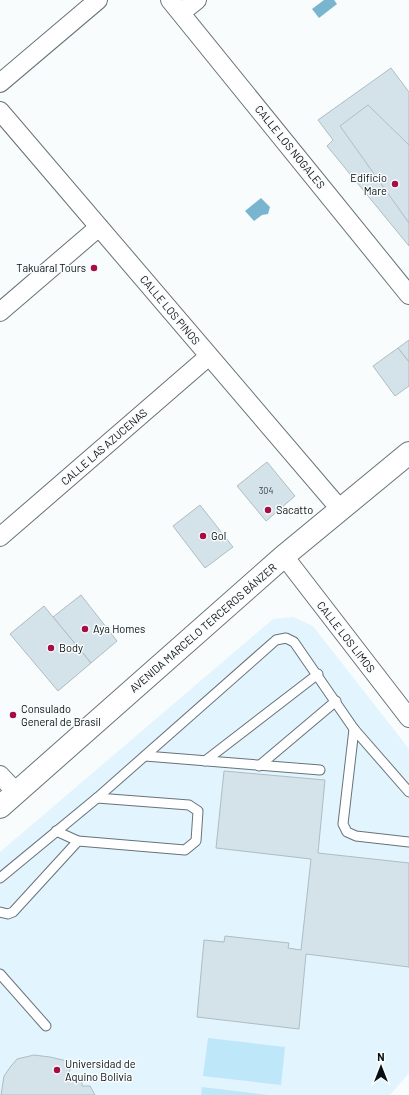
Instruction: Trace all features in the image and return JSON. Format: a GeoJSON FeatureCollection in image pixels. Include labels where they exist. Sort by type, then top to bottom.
{"type":"FeatureCollection","features":[{"type":"Feature","properties":{"kind":"street"},"geometry":{"type":"LineString","coordinates":[[0,83],[98,0]]}},
{"type":"Feature","properties":{"kind":"street"},"geometry":{"type":"LineString","coordinates":[[176,6],[197,0]]}},
{"type":"Feature","properties":{"kind":"street","name":"CALLE LOS NOGALES"},"geometry":{"type":"LineString","coordinates":[[176,6],[409,295]]}},
{"type":"Feature","properties":{"kind":"street","name":"CALLE LOS PINOS"},"geometry":{"type":"LineString","coordinates":[[0,111],[340,509]]}},
{"type":"Feature","properties":{"kind":"street"},"geometry":{"type":"LineString","coordinates":[[0,312],[99,227]]}},
{"type":"Feature","properties":{"kind":"street","name":"CALLE LAS AZUCENAS"},"geometry":{"type":"LineString","coordinates":[[0,537],[209,356]]}},
{"type":"Feature","properties":{"kind":"street","name":"AVENIDA MARCELO TERCEROS BÁNZER"},"geometry":{"type":"LineString","coordinates":[[0,807],[284,556],[409,453]]}},
{"type":"Feature","properties":{"kind":"street","name":"CALLE LOS LIMOS"},"geometry":{"type":"LineString","coordinates":[[284,556],[409,718]]}},
{"type":"Feature","properties":{"kind":"street"},"geometry":{"type":"LineString","coordinates":[[0,775],[16,792]]}},
{"type":"Feature","properties":{"kind":"lane"},"geometry":{"type":"LineString","coordinates":[[0,878],[97,798],[276,640],[286,638],[294,642],[318,674],[354,729],[407,786]]}},
{"type":"Feature","properties":{"kind":"lane"},"geometry":{"type":"LineString","coordinates":[[206,761],[318,674]]}},
{"type":"Feature","properties":{"kind":"lane"},"geometry":{"type":"LineString","coordinates":[[259,766],[336,701]]}},
{"type":"Feature","properties":{"kind":"lane"},"geometry":{"type":"LineString","coordinates":[[354,729],[343,824],[347,832],[356,836],[409,842]]}},
{"type":"Feature","properties":{"kind":"lane"},"geometry":{"type":"LineString","coordinates":[[144,756],[320,770]]}},
{"type":"Feature","properties":{"kind":"lane"},"geometry":{"type":"LineString","coordinates":[[56,831],[78,841],[185,850],[196,841],[198,811],[189,804],[97,798]]}},
{"type":"Feature","properties":{"kind":"lane"},"geometry":{"type":"LineString","coordinates":[[0,912],[8,914],[13,912],[78,841]]}},
{"type":"Feature","properties":{"kind":"lane"},"geometry":{"type":"LineString","coordinates":[[0,974],[46,1026]]}},
{"type":"Feature","properties":{"kind":"shaded area"},"geometry":{"type":"Polygon","coordinates":[[[324,0],[334,0],[337,4],[319,18],[312,9],[324,0]]]}},
{"type":"Feature","properties":{"kind":"shaded area"},"geometry":{"type":"Polygon","coordinates":[[[261,198],[270,207],[268,214],[262,215],[254,221],[245,211],[261,198]]]}},
{"type":"Feature","properties":{"kind":"shaded area"},"geometry":{"type":"Polygon","coordinates":[[[293,617],[313,626],[409,749],[409,1073],[390,1095],[0,1095],[0,852],[273,619],[293,617]]]}},
{"type":"Feature","properties":{"kind":"shaded area"},"geometry":{"type":"Polygon","coordinates":[[[208,1038],[285,1047],[281,1085],[203,1076],[208,1038]]]}},
{"type":"Feature","properties":{"kind":"shaded area"},"geometry":{"type":"Polygon","coordinates":[[[202,1087],[268,1095],[201,1095],[202,1087]]]}},
{"type":"Feature","properties":{"kind":"building"},"geometry":{"type":"Polygon","coordinates":[[[391,68],[409,92],[409,246],[327,146],[333,140],[318,120],[391,68]]]}},
{"type":"Feature","properties":{"kind":"building","name":"Edificio Mare"},"geometry":{"type":"Polygon","coordinates":[[[368,105],[409,145],[409,223],[340,126],[368,105]]]}},
{"type":"Feature","properties":{"kind":"building"},"geometry":{"type":"Polygon","coordinates":[[[409,340],[409,362],[398,348],[409,340]]]}},
{"type":"Feature","properties":{"kind":"building"},"geometry":{"type":"Polygon","coordinates":[[[398,348],[409,362],[409,386],[395,396],[373,366],[398,348]]]}},
{"type":"Feature","properties":{"kind":"building"},"geometry":{"type":"Polygon","coordinates":[[[267,462],[295,496],[266,521],[237,486],[267,462]]]}},
{"type":"Feature","properties":{"kind":"building","name":"Gol"},"geometry":{"type":"Polygon","coordinates":[[[200,505],[233,547],[205,568],[173,526],[200,505]]]}},
{"type":"Feature","properties":{"kind":"building","name":"Aya Homes"},"geometry":{"type":"Polygon","coordinates":[[[81,595],[117,641],[91,663],[53,617],[81,595]]]}},
{"type":"Feature","properties":{"kind":"building","name":"Body"},"geometry":{"type":"Polygon","coordinates":[[[44,606],[91,663],[58,691],[10,634],[44,606]]]}},
{"type":"Feature","properties":{"kind":"building"},"geometry":{"type":"Polygon","coordinates":[[[224,771],[325,780],[318,853],[409,863],[409,967],[306,954],[299,1029],[197,1017],[204,940],[224,942],[225,936],[289,943],[288,948],[301,950],[311,859],[216,848],[224,771]]]}},
{"type":"Feature","properties":{"kind":"building"},"geometry":{"type":"Polygon","coordinates":[[[34,1055],[71,1062],[69,1075],[82,1075],[82,1086],[90,1086],[95,1095],[1,1095],[4,1076],[11,1066],[17,1059],[34,1055]]]}},
{"type":"Feature","properties":{"kind":"place","name":"Edificio Mare"},"geometry":{"type":"Point","coordinates":[395,184]}},
{"type":"Feature","properties":{"kind":"place","name":"Takuaral Tours"},"geometry":{"type":"Point","coordinates":[94,268]}},
{"type":"Feature","properties":{"kind":"place","name":"Sacatto"},"geometry":{"type":"Point","coordinates":[268,510]}},
{"type":"Feature","properties":{"kind":"place","name":"Gol"},"geometry":{"type":"Point","coordinates":[203,536]}},
{"type":"Feature","properties":{"kind":"place","name":"Aya Homes"},"geometry":{"type":"Point","coordinates":[85,629]}},
{"type":"Feature","properties":{"kind":"place","name":"Body"},"geometry":{"type":"Point","coordinates":[51,648]}},
{"type":"Feature","properties":{"kind":"place","name":"Consulado General de Brasil"},"geometry":{"type":"Point","coordinates":[13,715]}},
{"type":"Feature","properties":{"kind":"place","name":"Universidad de Aquino Bolivia"},"geometry":{"type":"Point","coordinates":[57,1070]}}]}
